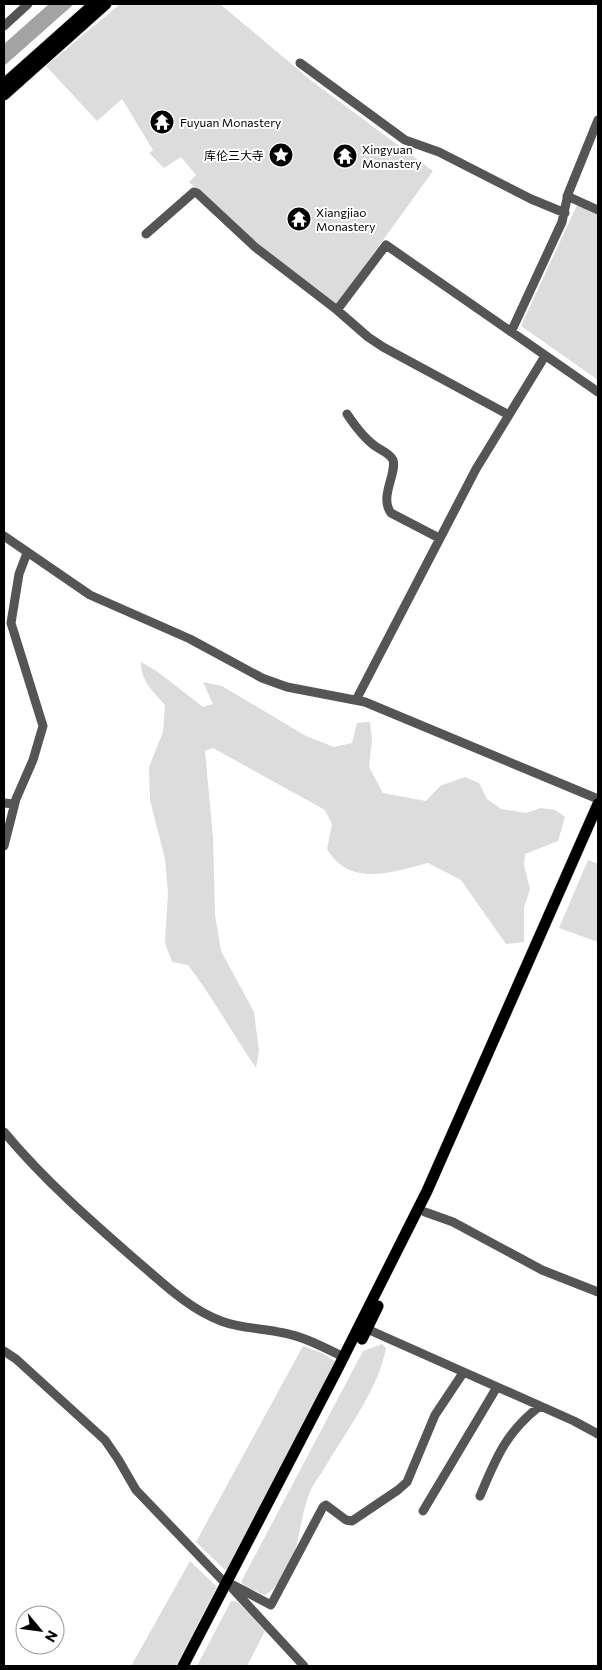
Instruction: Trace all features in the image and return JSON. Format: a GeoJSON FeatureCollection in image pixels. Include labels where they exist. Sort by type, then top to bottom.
{"type":"FeatureCollection","features":[{"type":"Feature","properties":{"kind":"main road"},"geometry":{"type":"LineString","coordinates":[[4,84],[94,4]]}},
{"type":"Feature","properties":{"kind":"main road"},"geometry":{"type":"LineString","coordinates":[[4,95],[106,4]]}},
{"type":"Feature","properties":{"kind":"main road"},"geometry":{"type":"LineString","coordinates":[[190,1666],[460,1121],[598,804]]}},
{"type":"Feature","properties":{"kind":"main road"},"geometry":{"type":"LineString","coordinates":[[183,1666],[230,1586],[367,1329],[486,1080],[598,822]]}},
{"type":"Feature","properties":{"kind":"street"},"geometry":{"type":"LineString","coordinates":[[4,26],[28,4]]}},
{"type":"Feature","properties":{"kind":"street"},"geometry":{"type":"LineString","coordinates":[[300,62],[405,140],[439,152],[531,199],[565,213]]}},
{"type":"Feature","properties":{"kind":"street"},"geometry":{"type":"LineString","coordinates":[[511,332],[565,213],[567,196],[598,120]]}},
{"type":"Feature","properties":{"kind":"street"},"geometry":{"type":"LineString","coordinates":[[146,234],[194,192],[197,193],[255,247],[337,310],[368,337],[509,415]]}},
{"type":"Feature","properties":{"kind":"street"},"geometry":{"type":"LineString","coordinates":[[567,196],[598,210]]}},
{"type":"Feature","properties":{"kind":"street"},"geometry":{"type":"LineString","coordinates":[[337,310],[386,245],[598,392]]}},
{"type":"Feature","properties":{"kind":"street"},"geometry":{"type":"LineString","coordinates":[[356,700],[476,469],[545,356]]}},
{"type":"Feature","properties":{"kind":"street"},"geometry":{"type":"LineString","coordinates":[[347,414],[372,444],[391,456],[394,463],[388,482],[387,508],[439,538]]}},
{"type":"Feature","properties":{"kind":"street"},"geometry":{"type":"LineString","coordinates":[[4,536],[90,596],[190,639],[262,678],[287,687],[356,700],[424,725],[598,799]]}},
{"type":"Feature","properties":{"kind":"street"},"geometry":{"type":"LineString","coordinates":[[4,846],[14,804],[33,760],[43,726],[11,623],[20,574],[27,553]]}},
{"type":"Feature","properties":{"kind":"street"},"geometry":{"type":"LineString","coordinates":[[4,803],[14,804]]}},
{"type":"Feature","properties":{"kind":"street"},"geometry":{"type":"LineString","coordinates":[[4,1132],[108,1237],[186,1301],[220,1320],[246,1328],[269,1330],[298,1336],[344,1356]]}},
{"type":"Feature","properties":{"kind":"street"},"geometry":{"type":"LineString","coordinates":[[424,1212],[453,1222],[542,1270],[598,1292]]}},
{"type":"Feature","properties":{"kind":"street"},"geometry":{"type":"LineString","coordinates":[[367,1329],[598,1434]]}},
{"type":"Feature","properties":{"kind":"street"},"geometry":{"type":"LineString","coordinates":[[4,1352],[16,1359],[105,1440],[136,1490],[230,1586],[304,1666]]}},
{"type":"Feature","properties":{"kind":"street"},"geometry":{"type":"LineString","coordinates":[[230,1586],[271,1605],[322,1507],[326,1505],[346,1520],[352,1521],[398,1490],[406,1482],[435,1415],[463,1373]]}},
{"type":"Feature","properties":{"kind":"street"},"geometry":{"type":"LineString","coordinates":[[424,1511],[497,1387]]}},
{"type":"Feature","properties":{"kind":"street"},"geometry":{"type":"LineString","coordinates":[[480,1496],[507,1440],[522,1420],[540,1406]]}},
{"type":"Feature","properties":{"kind":"shaded area"},"geometry":{"type":"Polygon","coordinates":[[[49,4],[74,4],[4,66],[4,44],[49,4]]]}},
{"type":"Feature","properties":{"kind":"shaded area","name":"库伦三大寺"},"geometry":{"type":"Polygon","coordinates":[[[120,4],[220,4],[313,82],[433,171],[336,305],[272,256],[189,182],[196,175],[181,157],[164,168],[149,153],[153,150],[122,99],[97,121],[46,66],[120,4]]]}},
{"type":"Feature","properties":{"kind":"shaded area"},"geometry":{"type":"Polygon","coordinates":[[[577,205],[598,214],[598,380],[521,326],[577,205]]]}},
{"type":"Feature","properties":{"kind":"shaded area"},"geometry":{"type":"Polygon","coordinates":[[[141,662],[158,672],[203,707],[213,704],[203,682],[222,686],[306,736],[334,747],[352,743],[357,723],[370,722],[372,740],[369,767],[383,793],[426,801],[440,786],[465,777],[479,783],[487,799],[501,809],[526,813],[541,808],[555,810],[565,817],[558,841],[525,854],[524,865],[530,889],[524,908],[524,942],[506,944],[461,880],[428,863],[386,873],[373,874],[347,869],[336,861],[327,849],[332,824],[325,810],[213,748],[205,751],[213,837],[215,915],[221,951],[254,1012],[259,1051],[256,1068],[188,965],[172,962],[165,943],[168,893],[165,859],[150,800],[149,767],[163,732],[165,705],[145,681],[141,662]]]}},
{"type":"Feature","properties":{"kind":"shaded area"},"geometry":{"type":"Polygon","coordinates":[[[588,860],[598,864],[598,942],[559,928],[588,860]]]}},
{"type":"Feature","properties":{"kind":"shaded area"},"geometry":{"type":"Polygon","coordinates":[[[382,1344],[386,1348],[377,1378],[370,1393],[310,1492],[295,1550],[285,1575],[265,1595],[246,1587],[241,1582],[363,1351],[382,1344]]]}},
{"type":"Feature","properties":{"kind":"shaded area"},"geometry":{"type":"Polygon","coordinates":[[[303,1346],[322,1353],[336,1362],[225,1570],[196,1542],[303,1346]]]}},
{"type":"Feature","properties":{"kind":"shaded area"},"geometry":{"type":"Polygon","coordinates":[[[190,1561],[217,1587],[176,1666],[131,1666],[190,1561]]]}},
{"type":"Feature","properties":{"kind":"shaded area"},"geometry":{"type":"Polygon","coordinates":[[[231,1601],[238,1602],[265,1631],[247,1666],[197,1666],[231,1601]]]}},
{"type":"Feature","properties":{"kind":"place","name":"Fuyuan Monastery"},"geometry":{"type":"Point","coordinates":[162,122]}},
{"type":"Feature","properties":{"kind":"place","name":"库伦三大寺"},"geometry":{"type":"Point","coordinates":[281,155]}},
{"type":"Feature","properties":{"kind":"place","name":"Xingyuan Monastery"},"geometry":{"type":"Point","coordinates":[345,156]}},
{"type":"Feature","properties":{"kind":"place","name":"Xiangjiao Monastery"},"geometry":{"type":"Point","coordinates":[299,219]}}]}
